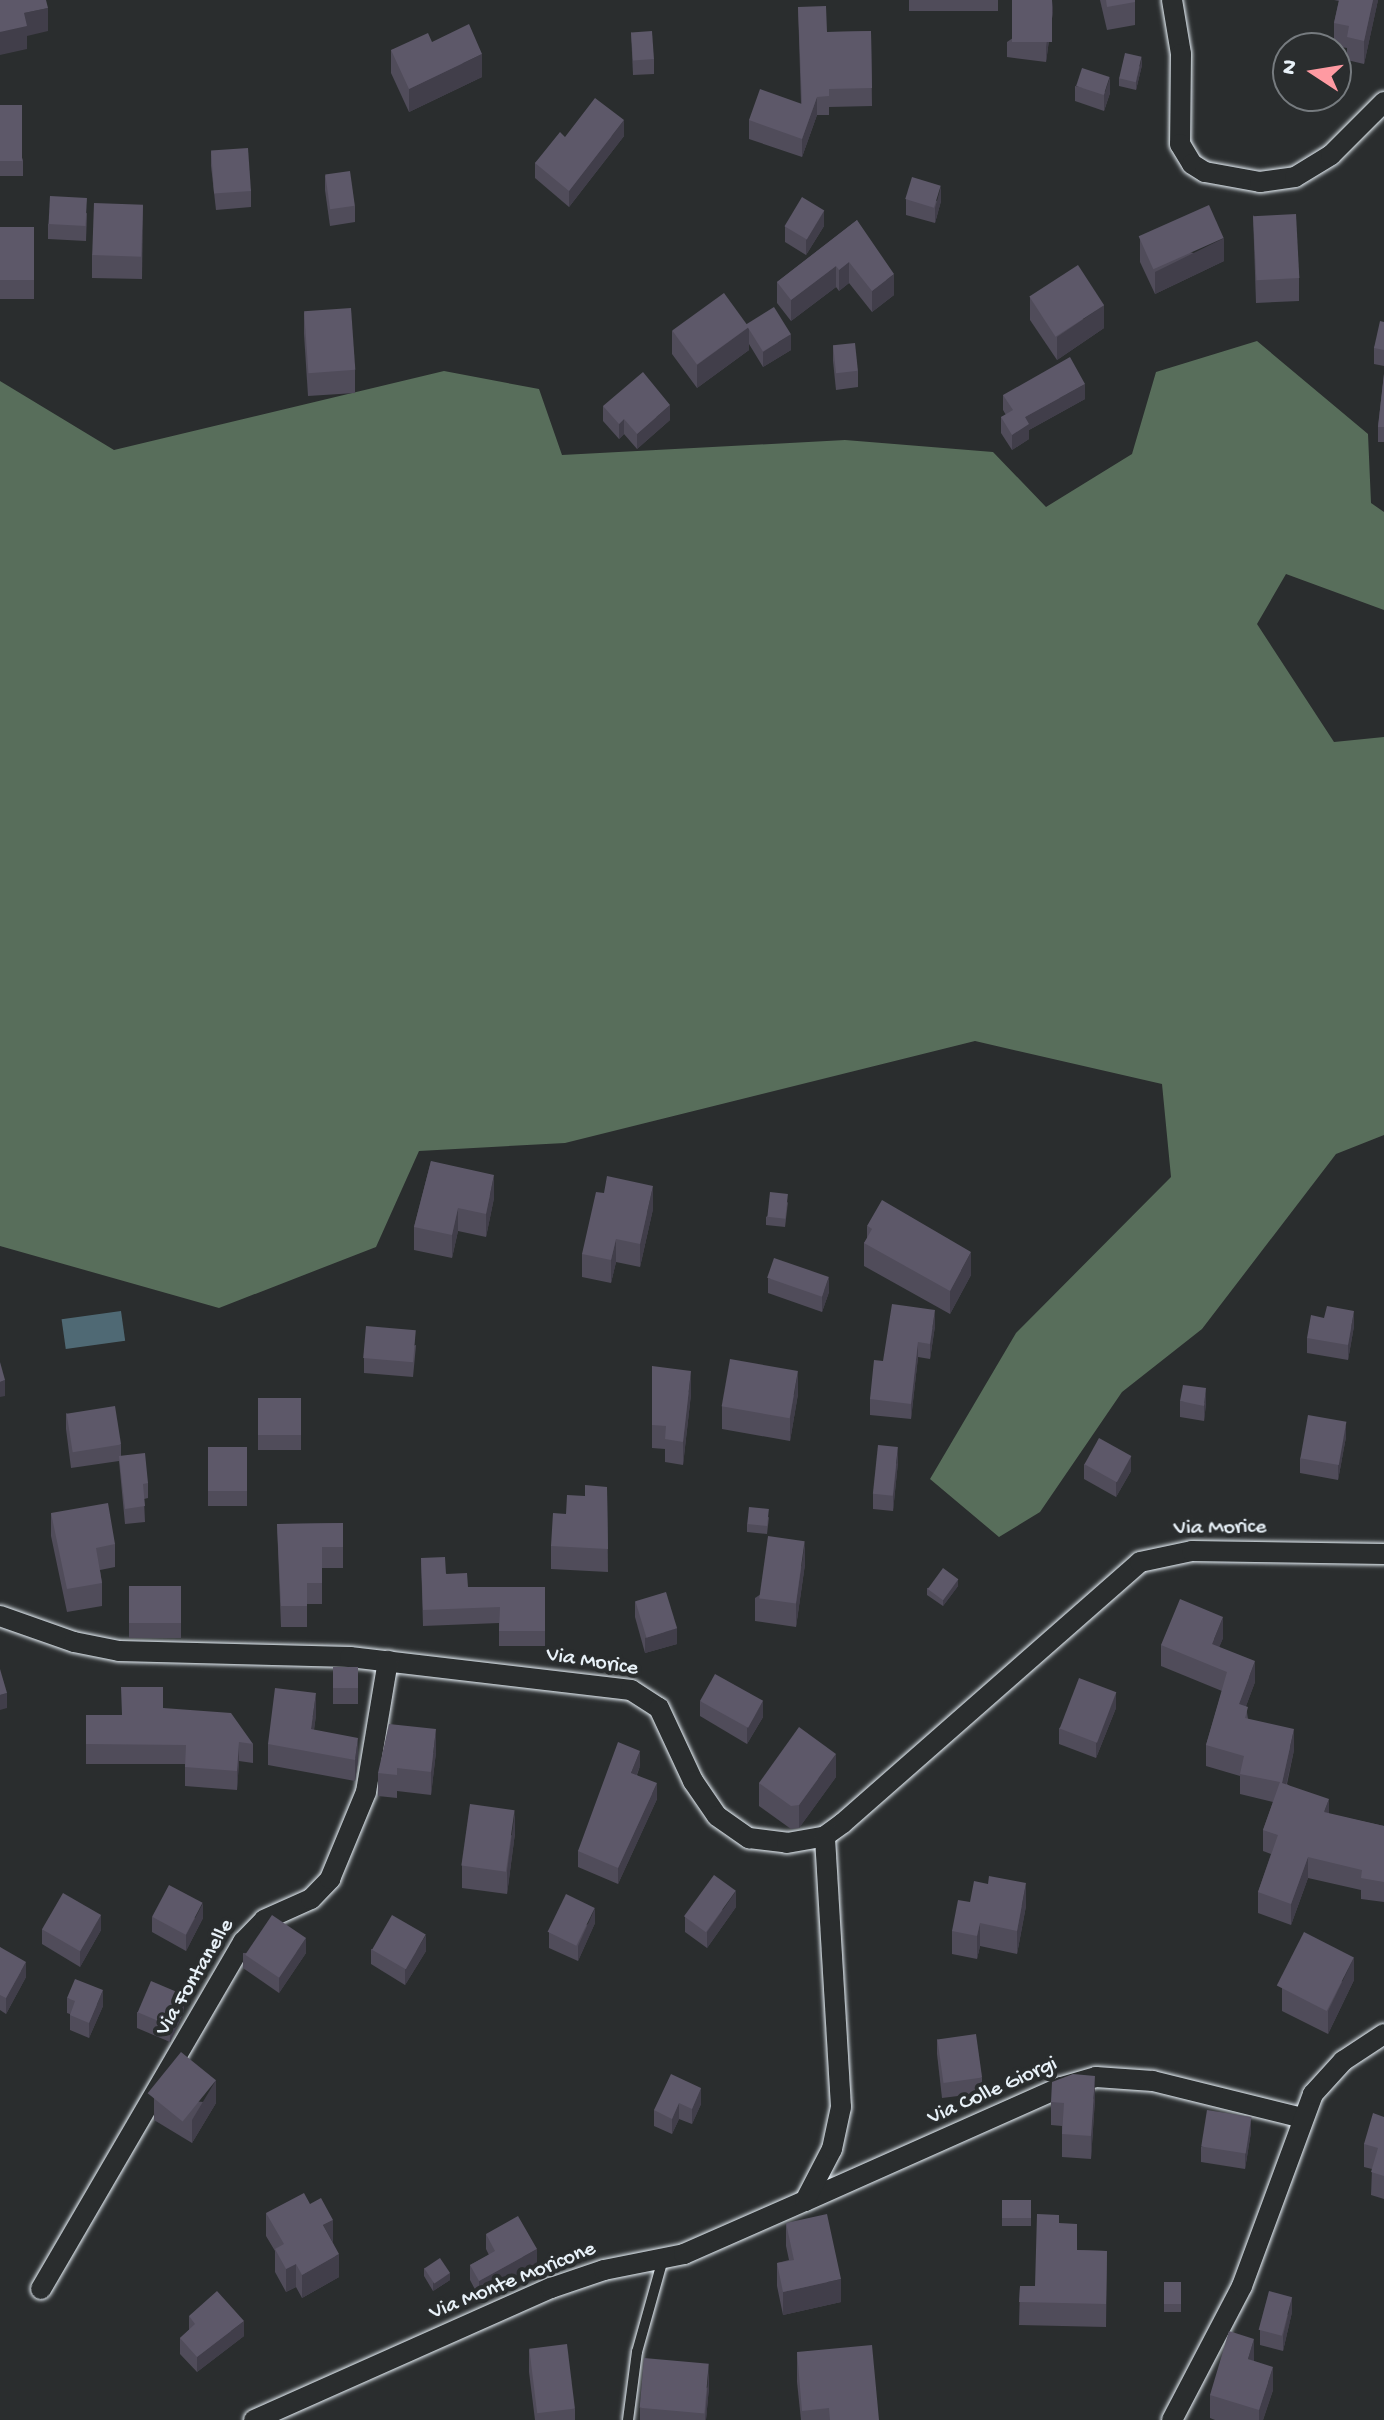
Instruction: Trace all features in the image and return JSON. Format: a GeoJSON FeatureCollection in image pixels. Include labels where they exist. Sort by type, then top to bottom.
{"type":"FeatureCollection","features":[{"type":"Feature","properties":{"kind":"street"},"geometry":{"type":"LineString","coordinates":[[1172,0],[1181,64],[1180,144],[1192,164],[1205,172],[1260,182],[1295,177],[1331,155],[1384,102]]}},
{"type":"Feature","properties":{"kind":"street","name":"Via Morice"},"geometry":{"type":"LineString","coordinates":[[0,1616],[88,1646],[119,1651],[388,1661],[639,1693],[664,1715],[693,1781],[729,1826],[766,1842],[825,1836],[1140,1562],[1192,1551],[1384,1554]]}},
{"type":"Feature","properties":{"kind":"street","name":"Via Fontanelle"},"geometry":{"type":"LineString","coordinates":[[41,2289],[249,1933],[264,1920],[311,1899],[330,1879],[366,1792],[388,1661]]}},
{"type":"Feature","properties":{"kind":"street"},"geometry":{"type":"LineString","coordinates":[[805,2201],[832,2149],[841,2107],[825,1836]]}},
{"type":"Feature","properties":{"kind":"street"},"geometry":{"type":"LineString","coordinates":[[1172,2420],[1242,2286],[1302,2118],[1327,2076],[1384,2034]]}},
{"type":"Feature","properties":{"kind":"street","name":"Via Colle Giorgi"},"geometry":{"type":"LineString","coordinates":[[805,2201],[1061,2087],[1096,2077],[1153,2081],[1302,2118]]}},
{"type":"Feature","properties":{"kind":"street","name":"Via Monte Moricone"},"geometry":{"type":"LineString","coordinates":[[254,2420],[551,2288],[604,2270],[692,2251],[805,2201]]}},
{"type":"Feature","properties":{"kind":"lane"},"geometry":{"type":"LineString","coordinates":[[628,2420],[637,2352],[663,2259]]}},
{"type":"Feature","properties":{"kind":"green space"},"geometry":{"type":"Polygon","coordinates":[[[1257,341],[1368,434],[1371,503],[1384,512],[1384,610],[1286,574],[1257,624],[1334,742],[1384,737],[1384,1135],[1336,1154],[1202,1329],[1122,1392],[1040,1512],[999,1537],[930,1479],[1016,1333],[1171,1177],[1162,1084],[975,1041],[565,1143],[419,1151],[376,1247],[219,1308],[0,1246],[0,381],[114,450],[444,371],[539,389],[562,455],[845,440],[993,452],[1046,507],[1132,454],[1156,372],[1257,341]]]}},
{"type":"Feature","properties":{"kind":"water"},"geometry":{"type":"Polygon","coordinates":[[[121,1311],[125,1341],[66,1349],[62,1319],[121,1311]]]}},
{"type":"Feature","properties":{"kind":"building"},"geometry":{"type":"Polygon","coordinates":[[[0,0],[46,0],[48,8],[24,13],[27,26],[0,32],[0,0]]]}},
{"type":"Feature","properties":{"kind":"building"},"geometry":{"type":"Polygon","coordinates":[[[1012,0],[1052,0],[1052,42],[1012,42],[1012,0]]]}},
{"type":"Feature","properties":{"kind":"building"},"geometry":{"type":"Polygon","coordinates":[[[1106,0],[1135,0],[1135,2],[1107,7],[1106,0]]]}},
{"type":"Feature","properties":{"kind":"building"},"geometry":{"type":"Polygon","coordinates":[[[1339,0],[1373,0],[1364,41],[1352,38],[1352,32],[1348,32],[1349,26],[1334,23],[1339,0]]]}},
{"type":"Feature","properties":{"kind":"building"},"geometry":{"type":"Polygon","coordinates":[[[826,6],[827,32],[871,31],[872,88],[829,89],[829,96],[817,97],[802,139],[749,120],[760,89],[802,104],[798,7],[826,6]]]}},
{"type":"Feature","properties":{"kind":"building"},"geometry":{"type":"Polygon","coordinates":[[[469,24],[482,54],[409,89],[391,50],[428,33],[432,42],[469,24]]]}},
{"type":"Feature","properties":{"kind":"building"},"geometry":{"type":"Polygon","coordinates":[[[652,31],[654,59],[633,60],[631,32],[652,31]]]}},
{"type":"Feature","properties":{"kind":"building"},"geometry":{"type":"Polygon","coordinates":[[[1125,53],[1142,57],[1136,82],[1119,78],[1125,53]]]}},
{"type":"Feature","properties":{"kind":"building"},"geometry":{"type":"Polygon","coordinates":[[[1082,68],[1110,77],[1104,95],[1076,86],[1082,68]]]}},
{"type":"Feature","properties":{"kind":"building"},"geometry":{"type":"Polygon","coordinates":[[[595,98],[624,120],[569,191],[535,163],[560,132],[565,137],[595,98]]]}},
{"type":"Feature","properties":{"kind":"building"},"geometry":{"type":"Polygon","coordinates":[[[0,105],[22,105],[22,161],[0,161],[0,105]]]}},
{"type":"Feature","properties":{"kind":"building"},"geometry":{"type":"Polygon","coordinates":[[[248,148],[251,191],[214,193],[211,151],[248,148]]]}},
{"type":"Feature","properties":{"kind":"building"},"geometry":{"type":"Polygon","coordinates":[[[350,171],[355,206],[330,209],[325,174],[350,171]]]}},
{"type":"Feature","properties":{"kind":"building"},"geometry":{"type":"Polygon","coordinates":[[[912,177],[941,186],[934,208],[905,199],[912,177]]]}},
{"type":"Feature","properties":{"kind":"building"},"geometry":{"type":"Polygon","coordinates":[[[50,196],[87,198],[85,226],[49,224],[50,196]]]}},
{"type":"Feature","properties":{"kind":"building"},"geometry":{"type":"Polygon","coordinates":[[[802,197],[824,210],[807,240],[784,226],[802,197]]]}},
{"type":"Feature","properties":{"kind":"building"},"geometry":{"type":"Polygon","coordinates":[[[94,203],[143,205],[141,257],[92,255],[94,203]]]}},
{"type":"Feature","properties":{"kind":"building"},"geometry":{"type":"Polygon","coordinates":[[[1209,205],[1224,238],[1153,269],[1139,236],[1209,205]]]}},
{"type":"Feature","properties":{"kind":"building"},"geometry":{"type":"Polygon","coordinates":[[[1296,214],[1299,278],[1256,280],[1253,216],[1296,214]]]}},
{"type":"Feature","properties":{"kind":"building"},"geometry":{"type":"Polygon","coordinates":[[[857,220],[894,274],[872,291],[849,262],[839,270],[836,266],[791,300],[777,282],[857,220]]]}},
{"type":"Feature","properties":{"kind":"building"},"geometry":{"type":"Polygon","coordinates":[[[0,227],[34,227],[34,280],[0,280],[0,227]]]}},
{"type":"Feature","properties":{"kind":"building"},"geometry":{"type":"Polygon","coordinates":[[[1078,265],[1104,305],[1055,337],[1029,297],[1078,265]]]}},
{"type":"Feature","properties":{"kind":"building"},"geometry":{"type":"Polygon","coordinates":[[[724,293],[749,327],[697,365],[672,331],[724,293]]]}},
{"type":"Feature","properties":{"kind":"building"},"geometry":{"type":"Polygon","coordinates":[[[774,307],[791,334],[763,352],[746,324],[774,307]]]}},
{"type":"Feature","properties":{"kind":"building"},"geometry":{"type":"Polygon","coordinates":[[[351,308],[355,370],[308,373],[304,311],[351,308]]]}},
{"type":"Feature","properties":{"kind":"building"},"geometry":{"type":"Polygon","coordinates":[[[1380,321],[1384,322],[1384,350],[1374,348],[1380,321]]]}},
{"type":"Feature","properties":{"kind":"building"},"geometry":{"type":"Polygon","coordinates":[[[855,343],[858,371],[836,373],[833,345],[855,343]]]}},
{"type":"Feature","properties":{"kind":"building"},"geometry":{"type":"Polygon","coordinates":[[[1070,357],[1085,384],[1025,417],[1029,424],[1012,435],[1001,417],[1013,410],[1003,395],[1070,357]]]}},
{"type":"Feature","properties":{"kind":"building"},"geometry":{"type":"Polygon","coordinates":[[[643,372],[670,405],[637,434],[624,419],[619,424],[603,406],[643,372]]]}},
{"type":"Feature","properties":{"kind":"building"},"geometry":{"type":"Polygon","coordinates":[[[1384,374],[1384,427],[1378,427],[1384,374]]]}},
{"type":"Feature","properties":{"kind":"building"},"geometry":{"type":"Polygon","coordinates":[[[431,1161],[494,1175],[486,1214],[458,1208],[452,1235],[414,1227],[431,1161]]]}},
{"type":"Feature","properties":{"kind":"building"},"geometry":{"type":"Polygon","coordinates":[[[607,1176],[653,1186],[640,1244],[616,1239],[611,1260],[582,1254],[596,1192],[604,1193],[607,1176]]]}},
{"type":"Feature","properties":{"kind":"building"},"geometry":{"type":"Polygon","coordinates":[[[770,1192],[788,1194],[785,1219],[767,1217],[770,1192]]]}},
{"type":"Feature","properties":{"kind":"building"},"geometry":{"type":"Polygon","coordinates":[[[882,1200],[971,1252],[950,1291],[864,1243],[872,1229],[867,1226],[882,1200]]]}},
{"type":"Feature","properties":{"kind":"building"},"geometry":{"type":"Polygon","coordinates":[[[774,1258],[829,1277],[822,1297],[767,1278],[774,1258]]]}},
{"type":"Feature","properties":{"kind":"building"},"geometry":{"type":"Polygon","coordinates":[[[892,1304],[935,1310],[930,1344],[918,1342],[911,1404],[870,1399],[874,1360],[883,1361],[892,1304]]]}},
{"type":"Feature","properties":{"kind":"building"},"geometry":{"type":"Polygon","coordinates":[[[1327,1306],[1354,1311],[1348,1345],[1307,1338],[1311,1315],[1324,1318],[1327,1306]]]}},
{"type":"Feature","properties":{"kind":"building"},"geometry":{"type":"Polygon","coordinates":[[[366,1326],[416,1330],[413,1362],[363,1358],[366,1326]]]}},
{"type":"Feature","properties":{"kind":"building"},"geometry":{"type":"Polygon","coordinates":[[[730,1359],[798,1371],[790,1418],[722,1406],[730,1359]]]}},
{"type":"Feature","properties":{"kind":"building"},"geometry":{"type":"Polygon","coordinates":[[[0,1362],[5,1380],[0,1382],[0,1362]]]}},
{"type":"Feature","properties":{"kind":"building"},"geometry":{"type":"Polygon","coordinates":[[[652,1366],[691,1371],[683,1442],[665,1439],[666,1426],[652,1425],[652,1366]]]}},
{"type":"Feature","properties":{"kind":"building"},"geometry":{"type":"Polygon","coordinates":[[[1183,1385],[1206,1388],[1204,1406],[1180,1401],[1183,1385]]]}},
{"type":"Feature","properties":{"kind":"building"},"geometry":{"type":"Polygon","coordinates":[[[258,1398],[301,1398],[301,1435],[258,1435],[258,1398]]]}},
{"type":"Feature","properties":{"kind":"building"},"geometry":{"type":"Polygon","coordinates":[[[115,1406],[121,1445],[73,1452],[67,1414],[115,1406]]]}},
{"type":"Feature","properties":{"kind":"building"},"geometry":{"type":"Polygon","coordinates":[[[1308,1415],[1346,1422],[1339,1465],[1300,1458],[1308,1415]]]}},
{"type":"Feature","properties":{"kind":"building"},"geometry":{"type":"Polygon","coordinates":[[[1099,1438],[1131,1456],[1117,1482],[1084,1464],[1099,1438]]]}},
{"type":"Feature","properties":{"kind":"building"},"geometry":{"type":"Polygon","coordinates":[[[878,1445],[898,1447],[893,1496],[873,1494],[878,1445]]]}},
{"type":"Feature","properties":{"kind":"building"},"geometry":{"type":"Polygon","coordinates":[[[208,1447],[247,1447],[247,1491],[208,1491],[208,1447]]]}},
{"type":"Feature","properties":{"kind":"building"},"geometry":{"type":"Polygon","coordinates":[[[145,1453],[148,1483],[143,1484],[145,1506],[125,1509],[119,1456],[145,1453]]]}},
{"type":"Feature","properties":{"kind":"building"},"geometry":{"type":"Polygon","coordinates":[[[585,1485],[607,1487],[608,1549],[551,1546],[553,1513],[566,1514],[567,1495],[585,1496],[585,1485]]]}},
{"type":"Feature","properties":{"kind":"building"},"geometry":{"type":"Polygon","coordinates":[[[108,1503],[115,1544],[96,1548],[102,1583],[67,1589],[51,1513],[108,1503]]]}},
{"type":"Feature","properties":{"kind":"building"},"geometry":{"type":"Polygon","coordinates":[[[749,1507],[769,1509],[767,1526],[747,1524],[749,1507]]]}},
{"type":"Feature","properties":{"kind":"building"},"geometry":{"type":"Polygon","coordinates":[[[343,1523],[343,1547],[322,1547],[322,1583],[307,1583],[307,1606],[281,1606],[277,1524],[343,1523]]]}},
{"type":"Feature","properties":{"kind":"building"},"geometry":{"type":"Polygon","coordinates":[[[768,1536],[805,1541],[796,1604],[759,1598],[768,1536]]]}},
{"type":"Feature","properties":{"kind":"building"},"geometry":{"type":"Polygon","coordinates":[[[445,1557],[446,1574],[467,1573],[468,1587],[545,1587],[545,1631],[499,1631],[500,1607],[423,1610],[421,1558],[445,1557]]]}},
{"type":"Feature","properties":{"kind":"building"},"geometry":{"type":"Polygon","coordinates":[[[943,1568],[958,1579],[943,1600],[928,1589],[943,1568]]]}},
{"type":"Feature","properties":{"kind":"building"},"geometry":{"type":"Polygon","coordinates":[[[129,1586],[181,1586],[181,1623],[129,1623],[129,1586]]]}},
{"type":"Feature","properties":{"kind":"building"},"geometry":{"type":"Polygon","coordinates":[[[666,1592],[677,1628],[647,1638],[635,1601],[666,1592]]]}},
{"type":"Feature","properties":{"kind":"building"},"geometry":{"type":"Polygon","coordinates":[[[1180,1599],[1223,1617],[1212,1644],[1255,1661],[1239,1704],[1248,1707],[1245,1718],[1294,1729],[1282,1783],[1329,1799],[1324,1812],[1384,1826],[1384,1882],[1361,1878],[1362,1870],[1308,1857],[1291,1904],[1258,1892],[1278,1835],[1263,1830],[1280,1782],[1240,1774],[1244,1756],[1206,1745],[1227,1672],[1161,1645],[1180,1599]]]}},
{"type":"Feature","properties":{"kind":"building"},"geometry":{"type":"Polygon","coordinates":[[[333,1667],[358,1667],[358,1688],[333,1688],[333,1667]]]}},
{"type":"Feature","properties":{"kind":"building"},"geometry":{"type":"Polygon","coordinates":[[[0,1669],[7,1693],[0,1695],[0,1669]]]}},
{"type":"Feature","properties":{"kind":"building"},"geometry":{"type":"Polygon","coordinates":[[[715,1674],[763,1701],[748,1728],[700,1701],[715,1674]]]}},
{"type":"Feature","properties":{"kind":"building"},"geometry":{"type":"Polygon","coordinates":[[[1079,1678],[1116,1692],[1097,1743],[1060,1728],[1079,1678]]]}},
{"type":"Feature","properties":{"kind":"building"},"geometry":{"type":"Polygon","coordinates":[[[121,1687],[163,1687],[163,1708],[231,1713],[253,1744],[239,1742],[237,1771],[185,1767],[186,1745],[86,1744],[86,1715],[122,1715],[121,1687]]]}},
{"type":"Feature","properties":{"kind":"building"},"geometry":{"type":"Polygon","coordinates":[[[275,1688],[316,1693],[311,1729],[358,1738],[355,1760],[268,1744],[275,1688]]]}},
{"type":"Feature","properties":{"kind":"building"},"geometry":{"type":"Polygon","coordinates":[[[389,1724],[436,1729],[431,1772],[397,1768],[397,1775],[378,1773],[389,1724]]]}},
{"type":"Feature","properties":{"kind":"building"},"geometry":{"type":"Polygon","coordinates":[[[799,1727],[836,1754],[799,1805],[791,1806],[759,1783],[799,1727]]]}},
{"type":"Feature","properties":{"kind":"building"},"geometry":{"type":"Polygon","coordinates":[[[618,1742],[640,1751],[631,1773],[657,1783],[618,1868],[578,1851],[618,1742]]]}},
{"type":"Feature","properties":{"kind":"building"},"geometry":{"type":"Polygon","coordinates":[[[470,1804],[515,1810],[506,1872],[461,1865],[470,1804]]]}},
{"type":"Feature","properties":{"kind":"building"},"geometry":{"type":"Polygon","coordinates":[[[714,1875],[736,1891],[706,1932],[684,1916],[714,1875]]]}},
{"type":"Feature","properties":{"kind":"building"},"geometry":{"type":"Polygon","coordinates":[[[989,1876],[1026,1883],[1017,1931],[980,1923],[977,1936],[952,1931],[958,1900],[970,1902],[974,1881],[988,1884],[989,1876]]]}},
{"type":"Feature","properties":{"kind":"building"},"geometry":{"type":"Polygon","coordinates":[[[169,1885],[203,1903],[186,1935],[152,1917],[169,1885]]]}},
{"type":"Feature","properties":{"kind":"building"},"geometry":{"type":"Polygon","coordinates":[[[63,1893],[101,1915],[80,1951],[42,1929],[63,1893]]]}},
{"type":"Feature","properties":{"kind":"building"},"geometry":{"type":"Polygon","coordinates":[[[566,1894],[595,1908],[576,1946],[548,1932],[566,1894]]]}},
{"type":"Feature","properties":{"kind":"building"},"geometry":{"type":"Polygon","coordinates":[[[272,1915],[306,1938],[279,1978],[245,1955],[272,1915]]]}},
{"type":"Feature","properties":{"kind":"building"},"geometry":{"type":"Polygon","coordinates":[[[392,1915],[426,1934],[406,1969],[372,1950],[392,1915]]]}},
{"type":"Feature","properties":{"kind":"building"},"geometry":{"type":"Polygon","coordinates":[[[1304,1932],[1354,1957],[1327,2011],[1277,1985],[1304,1932]]]}},
{"type":"Feature","properties":{"kind":"building"},"geometry":{"type":"Polygon","coordinates":[[[0,1947],[26,1962],[6,1998],[0,1995],[0,1947]]]}},
{"type":"Feature","properties":{"kind":"building"},"geometry":{"type":"Polygon","coordinates":[[[75,1979],[103,1990],[89,2023],[70,2015],[75,2001],[67,1998],[75,1979]]]}},
{"type":"Feature","properties":{"kind":"building"},"geometry":{"type":"Polygon","coordinates":[[[151,1981],[184,1995],[171,2026],[138,2012],[151,1981]]]}},
{"type":"Feature","properties":{"kind":"building"},"geometry":{"type":"Polygon","coordinates":[[[976,2034],[982,2078],[944,2083],[937,2039],[976,2034]]]}},
{"type":"Feature","properties":{"kind":"building"},"geometry":{"type":"Polygon","coordinates":[[[181,2052],[216,2080],[183,2122],[148,2093],[181,2052]]]}},
{"type":"Feature","properties":{"kind":"building"},"geometry":{"type":"Polygon","coordinates":[[[671,2074],[701,2088],[692,2109],[679,2103],[672,2119],[654,2110],[671,2074]]]}},
{"type":"Feature","properties":{"kind":"building"},"geometry":{"type":"Polygon","coordinates":[[[1073,2074],[1095,2076],[1091,2136],[1062,2134],[1064,2103],[1051,2102],[1052,2082],[1073,2074]]]}},
{"type":"Feature","properties":{"kind":"building"},"geometry":{"type":"Polygon","coordinates":[[[1207,2110],[1251,2117],[1246,2154],[1201,2147],[1207,2110]]]}},
{"type":"Feature","properties":{"kind":"building"},"geometry":{"type":"Polygon","coordinates":[[[1373,2113],[1384,2117],[1384,2176],[1371,2172],[1378,2148],[1364,2144],[1373,2113]]]}},
{"type":"Feature","properties":{"kind":"building"},"geometry":{"type":"Polygon","coordinates":[[[304,2193],[310,2204],[321,2198],[333,2220],[323,2225],[339,2254],[302,2275],[296,2264],[286,2269],[275,2249],[284,2244],[266,2213],[304,2193]]]}},
{"type":"Feature","properties":{"kind":"building"},"geometry":{"type":"Polygon","coordinates":[[[1002,2200],[1031,2200],[1031,2218],[1002,2218],[1002,2200]]]}},
{"type":"Feature","properties":{"kind":"building"},"geometry":{"type":"Polygon","coordinates":[[[827,2214],[841,2279],[783,2292],[777,2263],[794,2260],[786,2223],[827,2214]]]}},
{"type":"Feature","properties":{"kind":"building"},"geometry":{"type":"Polygon","coordinates":[[[1037,2214],[1059,2215],[1059,2223],[1077,2224],[1077,2250],[1107,2251],[1106,2304],[1019,2302],[1020,2286],[1035,2286],[1037,2214]]]}},
{"type":"Feature","properties":{"kind":"building"},"geometry":{"type":"Polygon","coordinates":[[[518,2216],[537,2249],[479,2281],[470,2265],[495,2251],[486,2234],[518,2216]]]}},
{"type":"Feature","properties":{"kind":"building"},"geometry":{"type":"Polygon","coordinates":[[[440,2258],[450,2273],[434,2284],[424,2269],[440,2258]]]}},
{"type":"Feature","properties":{"kind":"building"},"geometry":{"type":"Polygon","coordinates":[[[1164,2282],[1181,2282],[1181,2304],[1164,2304],[1164,2282]]]}},
{"type":"Feature","properties":{"kind":"building"},"geometry":{"type":"Polygon","coordinates":[[[217,2291],[244,2321],[197,2357],[180,2338],[195,2324],[189,2316],[217,2291]]]}},
{"type":"Feature","properties":{"kind":"building"},"geometry":{"type":"Polygon","coordinates":[[[1269,2291],[1292,2297],[1282,2336],[1259,2330],[1269,2291]]]}},
{"type":"Feature","properties":{"kind":"building"},"geometry":{"type":"Polygon","coordinates":[[[1229,2331],[1254,2339],[1248,2359],[1273,2367],[1259,2410],[1210,2395],[1229,2331]]]}},
{"type":"Feature","properties":{"kind":"building"},"geometry":{"type":"Polygon","coordinates":[[[567,2344],[575,2409],[537,2413],[529,2349],[567,2344]]]}},
{"type":"Feature","properties":{"kind":"building"},"geometry":{"type":"Polygon","coordinates":[[[872,2345],[879,2420],[830,2420],[829,2408],[802,2411],[797,2352],[872,2345]]]}},
{"type":"Feature","properties":{"kind":"building"},"geometry":{"type":"Polygon","coordinates":[[[644,2358],[709,2364],[704,2413],[640,2408],[644,2358]]]}}]}
